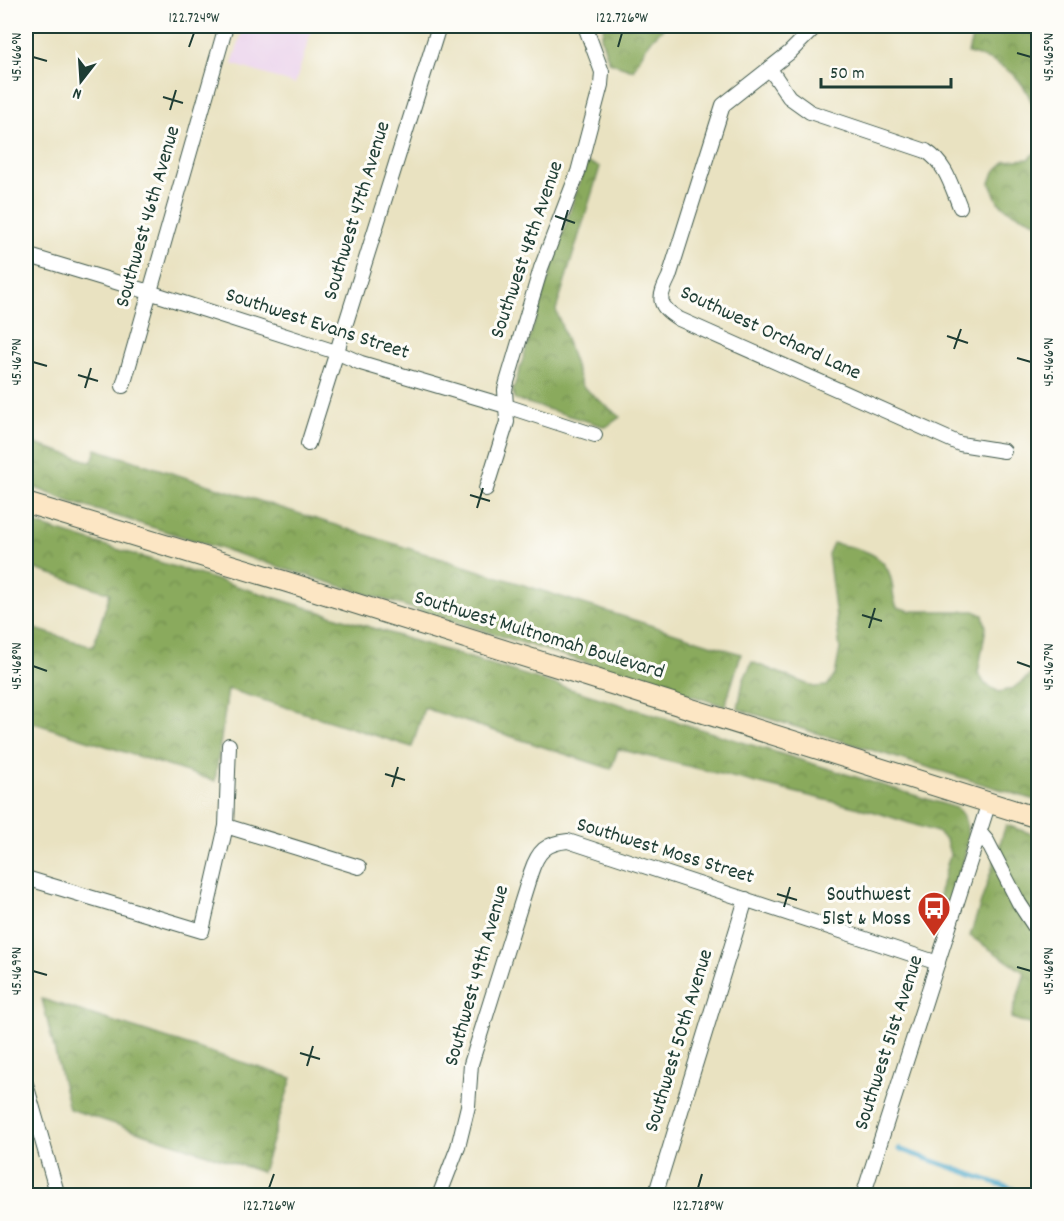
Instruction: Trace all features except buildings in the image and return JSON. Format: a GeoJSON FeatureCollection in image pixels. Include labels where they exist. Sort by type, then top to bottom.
{"type":"FeatureCollection","features":[{"type":"Feature","properties":{"kind":"main road","name":"Southwest Multnomah Boulevard"},"geometry":{"type":"LineString","coordinates":[[26,503],[287,582],[1038,818]]}},
{"type":"Feature","properties":{"kind":"street","name":"Southwest 46th Avenue"},"geometry":{"type":"LineString","coordinates":[[123,386],[148,292],[226,26]]}},
{"type":"Feature","properties":{"kind":"street","name":"Southwest 47th Avenue"},"geometry":{"type":"LineString","coordinates":[[308,444],[439,26]]}},
{"type":"Feature","properties":{"kind":"street","name":"Southwest 48th Avenue"},"geometry":{"type":"LineString","coordinates":[[486,489],[507,422],[507,382],[541,268],[578,172],[601,85],[602,72],[585,26]]}},
{"type":"Feature","properties":{"kind":"street","name":"Southwest Orchard Lane"},"geometry":{"type":"LineString","coordinates":[[816,26],[789,53],[723,105],[660,302],[665,309],[679,319],[960,444],[1004,451]]}},
{"type":"Feature","properties":{"kind":"street"},"geometry":{"type":"LineString","coordinates":[[770,69],[789,97],[810,112],[926,151],[937,158],[944,168],[960,207]]}},
{"type":"Feature","properties":{"kind":"street","name":"Southwest Evans Street"},"geometry":{"type":"LineString","coordinates":[[26,255],[595,435]]}},
{"type":"Feature","properties":{"kind":"street"},"geometry":{"type":"LineString","coordinates":[[26,878],[202,931],[226,826],[229,745]]}},
{"type":"Feature","properties":{"kind":"street","name":"Southwest 51st Avenue"},"geometry":{"type":"LineString","coordinates":[[863,1196],[981,834],[989,802]]}},
{"type":"Feature","properties":{"kind":"street"},"geometry":{"type":"LineString","coordinates":[[226,826],[359,867]]}},
{"type":"Feature","properties":{"kind":"street"},"geometry":{"type":"LineString","coordinates":[[981,834],[987,841],[1019,903],[1038,932]]}},
{"type":"Feature","properties":{"kind":"street","name":"Southwest Moss Street"},"geometry":{"type":"LineString","coordinates":[[550,844],[568,841],[938,963]]}},
{"type":"Feature","properties":{"kind":"street","name":"Southwest 49th Avenue"},"geometry":{"type":"LineString","coordinates":[[439,1196],[458,1147],[468,1106],[471,1064],[535,859],[550,844]]}},
{"type":"Feature","properties":{"kind":"street","name":"Southwest 50th Avenue"},"geometry":{"type":"LineString","coordinates":[[656,1196],[746,899]]}},
{"type":"Feature","properties":{"kind":"street"},"geometry":{"type":"LineString","coordinates":[[26,1084],[58,1196]]}},
{"type":"Feature","properties":{"kind":"shaded area"},"geometry":{"type":"Polygon","coordinates":[[[244,26],[313,26],[295,84],[232,64],[244,26]]]}},
{"type":"Feature","properties":{"kind":"green space"},"geometry":{"type":"Polygon","coordinates":[[[604,26],[665,26],[649,42],[633,70],[609,62],[601,37],[604,26]]]}},
{"type":"Feature","properties":{"kind":"green space"},"geometry":{"type":"Polygon","coordinates":[[[975,26],[1038,26],[1038,117],[1026,91],[1013,75],[992,61],[968,53],[975,26]]]}},
{"type":"Feature","properties":{"kind":"green space"},"geometry":{"type":"Polygon","coordinates":[[[1038,150],[1038,223],[1010,211],[998,202],[990,183],[994,172],[1006,161],[1028,159],[1038,150]]]}},
{"type":"Feature","properties":{"kind":"green space"},"geometry":{"type":"Polygon","coordinates":[[[586,162],[600,167],[556,310],[582,386],[620,417],[606,427],[514,399],[513,390],[586,162]]]}},
{"type":"Feature","properties":{"kind":"green space"},"geometry":{"type":"Polygon","coordinates":[[[26,441],[92,462],[96,449],[741,654],[725,706],[68,501],[26,484],[26,441]]]}},
{"type":"Feature","properties":{"kind":"green space"},"geometry":{"type":"Polygon","coordinates":[[[26,521],[956,808],[967,828],[967,840],[962,867],[949,904],[937,903],[950,854],[946,840],[937,832],[875,812],[618,749],[611,769],[424,708],[412,747],[228,689],[215,781],[34,723],[26,725],[26,626],[93,647],[110,593],[26,566],[26,521]]]}},
{"type":"Feature","properties":{"kind":"green space"},"geometry":{"type":"Polygon","coordinates":[[[833,543],[869,553],[883,563],[891,579],[897,607],[911,611],[974,611],[983,615],[986,627],[978,673],[985,684],[999,692],[1012,689],[1038,669],[1038,801],[738,709],[743,681],[752,662],[814,687],[827,686],[835,675],[840,649],[828,554],[833,543]]]}},
{"type":"Feature","properties":{"kind":"green space"},"geometry":{"type":"Polygon","coordinates":[[[1006,825],[1038,836],[1038,1027],[1011,1018],[1025,973],[970,936],[1006,825]]]}},
{"type":"Feature","properties":{"kind":"green space"},"geometry":{"type":"Polygon","coordinates":[[[42,999],[292,1078],[262,1172],[69,1109],[42,999]]]}},
{"type":"Feature","properties":{"kind":"waterway"},"geometry":{"type":"LineString","coordinates":[[899,1149],[1013,1189]]}},
{"type":"Feature","properties":{"kind":"place","name":"Southwest 51st & Moss"},"geometry":{"type":"Point","coordinates":[934,937]}}]}
